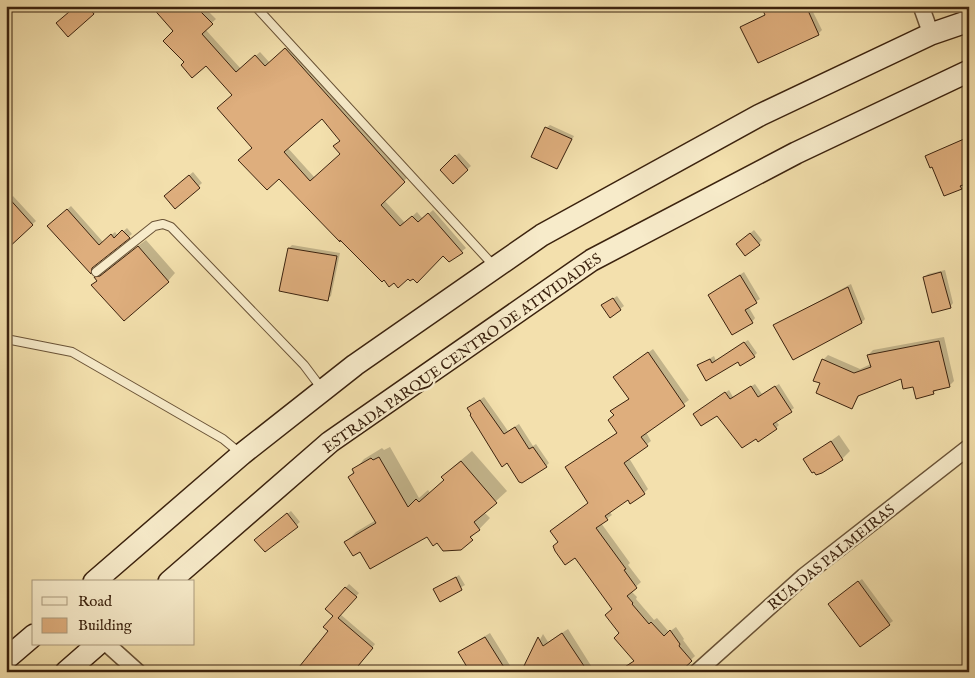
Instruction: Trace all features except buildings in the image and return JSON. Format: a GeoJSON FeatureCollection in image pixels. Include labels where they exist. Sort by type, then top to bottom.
{"type":"FeatureCollection","features":[{"type":"Feature","properties":{"kind":"main road"},"geometry":{"type":"LineString","coordinates":[[96,580],[242,454],[323,390],[542,235],[760,115],[931,34],[969,21]]}},
{"type":"Feature","properties":{"kind":"main road","name":"ESTRADA PARQUE CENTRO DE ATIVIDADES"},"geometry":{"type":"LineString","coordinates":[[171,580],[330,442],[592,260],[796,152],[969,71]]}},
{"type":"Feature","properties":{"kind":"main road"},"geometry":{"type":"LineString","coordinates":[[6,659],[32,637]]}},
{"type":"Feature","properties":{"kind":"main road"},"geometry":{"type":"LineString","coordinates":[[66,672],[96,646]]}},
{"type":"Feature","properties":{"kind":"street"},"geometry":{"type":"LineString","coordinates":[[921,6],[931,34]]}},
{"type":"Feature","properties":{"kind":"street","name":"RUA DAS PALMEIRAS"},"geometry":{"type":"LineString","coordinates":[[697,672],[804,576],[969,446]]}},
{"type":"Feature","properties":{"kind":"street"},"geometry":{"type":"LineString","coordinates":[[109,646],[138,672]]}},
{"type":"Feature","properties":{"kind":"lane"},"geometry":{"type":"LineString","coordinates":[[256,7],[496,267]]}},
{"type":"Feature","properties":{"kind":"lane"},"geometry":{"type":"LineString","coordinates":[[96,272],[154,226],[164,224],[171,227],[304,364],[323,390]]}},
{"type":"Feature","properties":{"kind":"lane"},"geometry":{"type":"LineString","coordinates":[[6,340],[72,352],[223,438],[242,454]]}}]}
